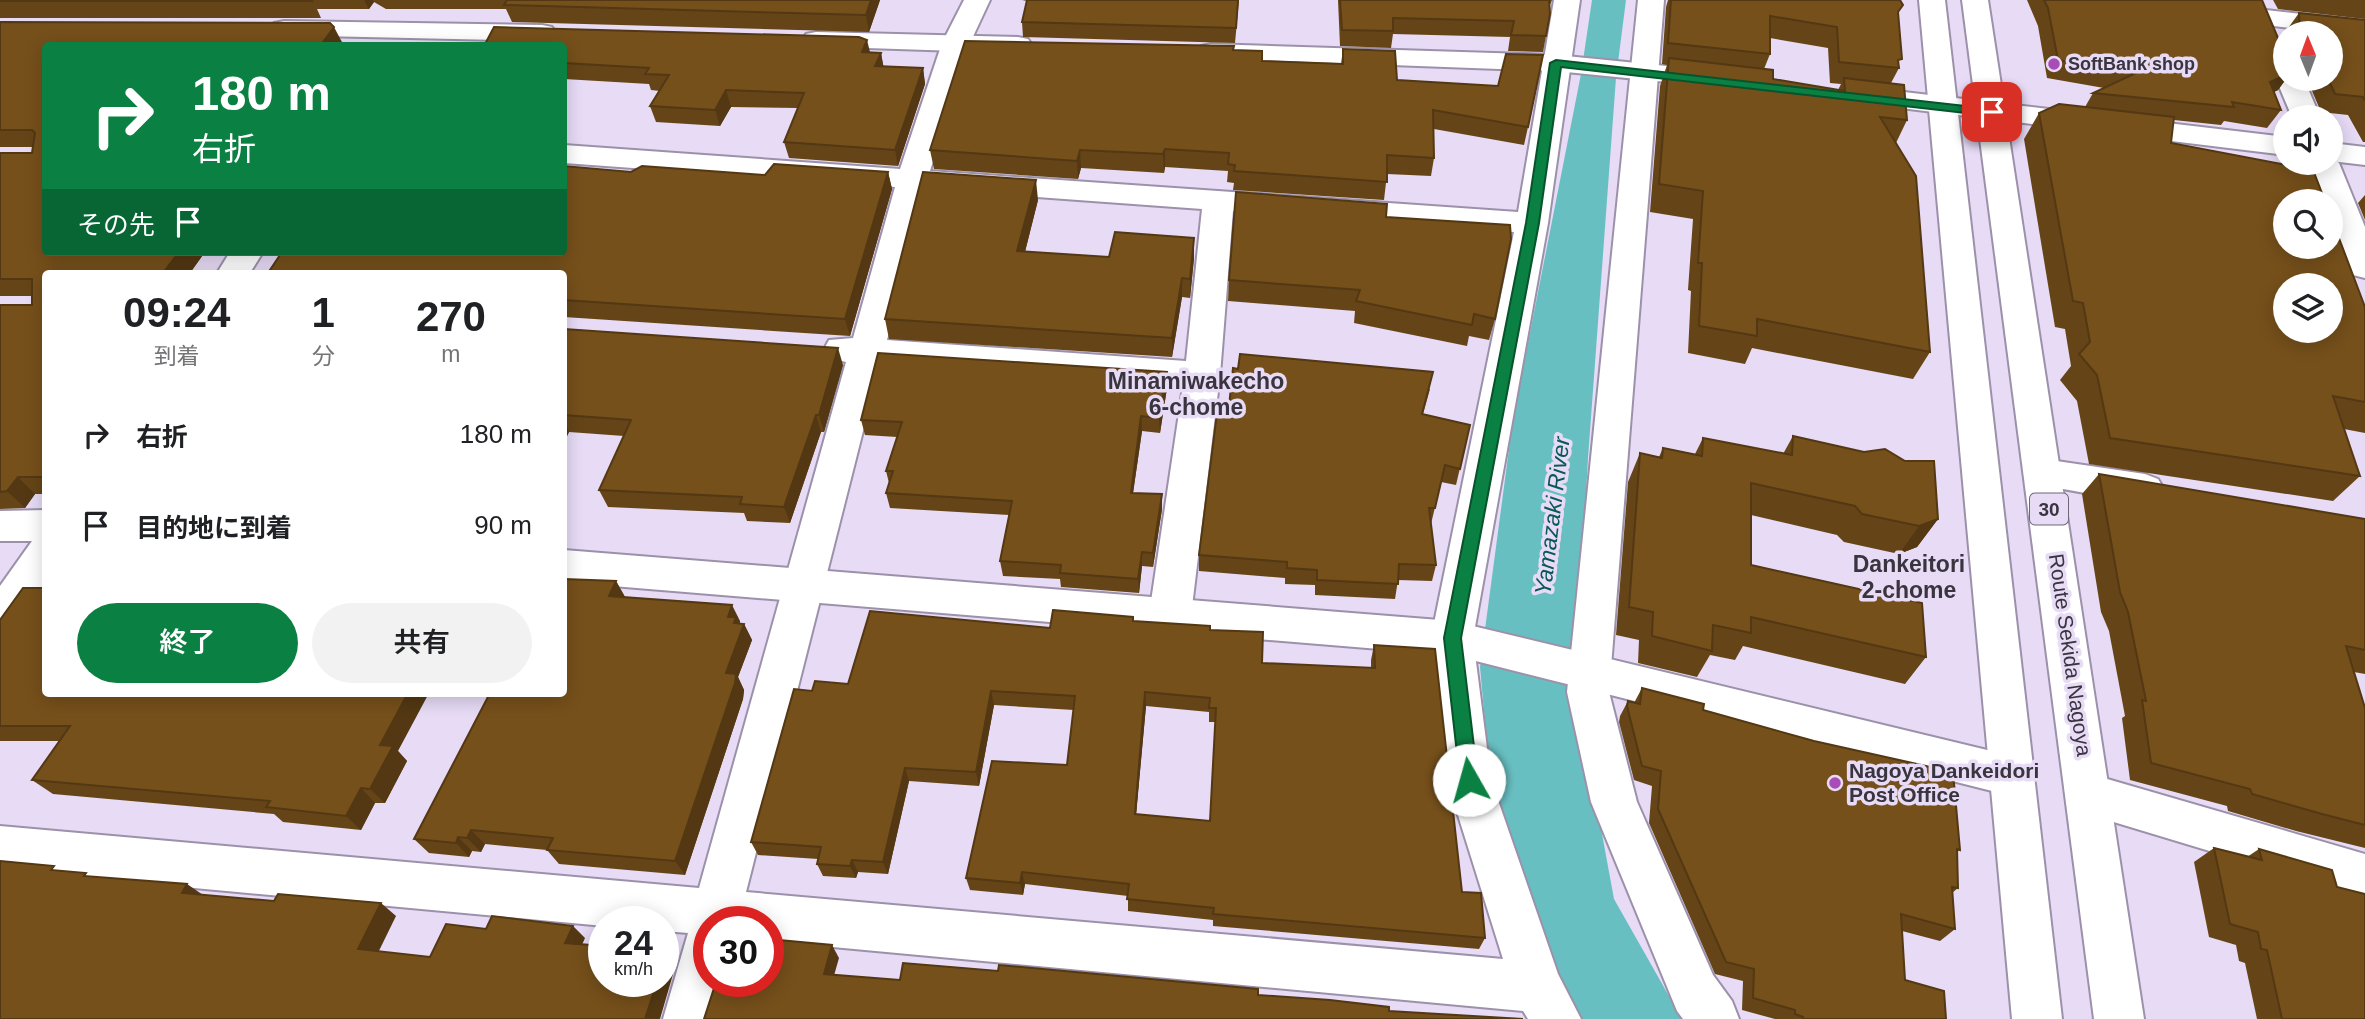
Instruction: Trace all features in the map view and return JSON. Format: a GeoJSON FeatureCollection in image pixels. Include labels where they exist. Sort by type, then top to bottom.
{"type":"FeatureCollection","features":[{"type":"Feature","properties":{"kind":"street"},"geometry":{"type":"LineString","coordinates":[[718,906],[912,180],[956,43],[977,0]]}},
{"type":"Feature","properties":{"kind":"street"},"geometry":{"type":"LineString","coordinates":[[784,932],[1546,1003],[1469,780],[1464,641],[1567,0]]}},
{"type":"Feature","properties":{"kind":"street"},"geometry":{"type":"LineString","coordinates":[[1651,0],[1639,70],[1586,670],[1588,692],[1614,802],[1695,993],[1714,1019]]}},
{"type":"Feature","properties":{"kind":"street"},"geometry":{"type":"LineString","coordinates":[[1932,0],[2037,1019]]}},
{"type":"Feature","properties":{"kind":"street","name":"Route Sekida Nagoya"},"geometry":{"type":"LineString","coordinates":[[1975,0],[2090,795],[2119,1019]]}},
{"type":"Feature","properties":{"kind":"street"},"geometry":{"type":"LineString","coordinates":[[260,29],[398,28],[565,34]]}},
{"type":"Feature","properties":{"kind":"street"},"geometry":{"type":"LineString","coordinates":[[2343,33],[2365,29]]}},
{"type":"Feature","properties":{"kind":"street"},"geometry":{"type":"LineString","coordinates":[[788,39],[1038,46]]}},
{"type":"Feature","properties":{"kind":"street"},"geometry":{"type":"LineString","coordinates":[[1188,51],[1556,63],[1739,82]]}},
{"type":"Feature","properties":{"kind":"street"},"geometry":{"type":"LineString","coordinates":[[1820,92],[2273,144]]}},
{"type":"Feature","properties":{"kind":"street"},"geometry":{"type":"LineString","coordinates":[[2343,153],[2365,156]]}},
{"type":"Feature","properties":{"kind":"street"},"geometry":{"type":"LineString","coordinates":[[567,154],[1532,223]]}},
{"type":"Feature","properties":{"kind":"street"},"geometry":{"type":"LineString","coordinates":[[2329,175],[2365,267]]}},
{"type":"Feature","properties":{"kind":"street"},"geometry":{"type":"LineString","coordinates":[[1170,615],[1202,375],[1218,201]]}},
{"type":"Feature","properties":{"kind":"street"},"geometry":{"type":"LineString","coordinates":[[811,348],[1202,375]]}},
{"type":"Feature","properties":{"kind":"street"},"geometry":{"type":"LineString","coordinates":[[2043,473],[2178,494]]}},
{"type":"Feature","properties":{"kind":"street"},"geometry":{"type":"LineString","coordinates":[[0,526],[42,526]]}},
{"type":"Feature","properties":{"kind":"street"},"geometry":{"type":"LineString","coordinates":[[0,619],[42,557]]}},
{"type":"Feature","properties":{"kind":"street"},"geometry":{"type":"LineString","coordinates":[[567,566],[1464,641],[2012,776]]}},
{"type":"Feature","properties":{"kind":"street"},"geometry":{"type":"LineString","coordinates":[[2090,795],[2365,876]]}},
{"type":"Feature","properties":{"kind":"street"},"geometry":{"type":"LineString","coordinates":[[0,848],[693,923]]}},
{"type":"Feature","properties":{"kind":"street"},"geometry":{"type":"LineString","coordinates":[[688,1019],[694,997]]}},
{"type":"Feature","properties":{"kind":"water","name":"Yamazaki River"},"geometry":{"type":"Polygon","coordinates":[[[1592,0],[1626,0],[1616,78],[1588,458],[1575,687],[1614,899],[1682,1019],[1577,1019],[1565,1001],[1492,799],[1480,667],[1513,419],[1581,74],[1592,0]]]}},
{"type":"Feature","properties":{"kind":"building"},"geometry":{"type":"Polygon","coordinates":[[[311,0],[312,1],[0,1],[311,0]]]}},
{"type":"Feature","properties":{"kind":"building"},"geometry":{"type":"Polygon","coordinates":[[[507,0],[871,0],[866,15],[504,5],[507,0]]]}},
{"type":"Feature","properties":{"kind":"building"},"geometry":{"type":"Polygon","coordinates":[[[1027,0],[1238,0],[1236,28],[1022,22],[1027,0]]]}},
{"type":"Feature","properties":{"kind":"building"},"geometry":{"type":"Polygon","coordinates":[[[1340,0],[1549,0],[1550,14],[1546,36],[1511,35],[1514,21],[1393,18],[1393,31],[1342,30],[1340,0]]]}},
{"type":"Feature","properties":{"kind":"building"},"geometry":{"type":"Polygon","coordinates":[[[1671,0],[1900,0],[1903,5],[1898,12],[1902,59],[1898,60],[1899,68],[1839,62],[1837,27],[1770,16],[1770,54],[1668,43],[1671,0]]]}},
{"type":"Feature","properties":{"kind":"building"},"geometry":{"type":"Polygon","coordinates":[[[2044,0],[2262,0],[2273,26],[2273,81],[2270,82],[2279,105],[2273,105],[2273,109],[2232,102],[2234,107],[2093,93],[2136,73],[2058,60],[2044,0]]]}},
{"type":"Feature","properties":{"kind":"building"},"geometry":{"type":"Polygon","coordinates":[[[2299,13],[2365,20],[2365,101],[2363,97],[2335,94],[2334,91],[2343,91],[2343,21],[2299,21],[2299,13]]]}},
{"type":"Feature","properties":{"kind":"building"},"geometry":{"type":"Polygon","coordinates":[[[0,22],[330,23],[334,27],[323,42],[42,42],[42,256],[176,256],[165,270],[42,270],[42,477],[18,477],[7,491],[0,492],[0,305],[32,305],[32,279],[0,279],[0,153],[32,153],[35,133],[32,130],[0,130],[0,22]]]}},
{"type":"Feature","properties":{"kind":"building"},"geometry":{"type":"Polygon","coordinates":[[[494,27],[859,37],[867,40],[862,52],[881,53],[875,66],[923,68],[895,150],[784,142],[804,93],[726,90],[715,110],[650,106],[669,75],[645,74],[649,68],[567,63],[567,42],[486,42],[494,27]]]}},
{"type":"Feature","properties":{"kind":"building"},"geometry":{"type":"Polygon","coordinates":[[[965,41],[1234,46],[1233,50],[1262,51],[1262,61],[1343,64],[1343,49],[1395,51],[1397,80],[1498,86],[1506,54],[1543,55],[1528,127],[1433,110],[1434,158],[1387,155],[1387,182],[1234,171],[1235,165],[1228,164],[1229,153],[1165,149],[1163,154],[1080,150],[1077,161],[930,150],[965,41]]]}},
{"type":"Feature","properties":{"kind":"building"},"geometry":{"type":"Polygon","coordinates":[[[1669,58],[1773,70],[1773,79],[1845,91],[1844,78],[1904,85],[1907,120],[1880,117],[1916,176],[1930,352],[1757,319],[1757,336],[1699,326],[1702,263],[1698,263],[1703,191],[1659,184],[1669,58]]]}},
{"type":"Feature","properties":{"kind":"building"},"geometry":{"type":"Polygon","coordinates":[[[2059,104],[2174,117],[2171,143],[2273,162],[2273,175],[2315,175],[2320,189],[2273,189],[2273,259],[2343,259],[2343,249],[2365,307],[2365,402],[2333,396],[2360,476],[2110,438],[2097,375],[2079,354],[2090,342],[2083,303],[2073,301],[2039,113],[2059,104]]]}},
{"type":"Feature","properties":{"kind":"building"},"geometry":{"type":"Polygon","coordinates":[[[774,164],[888,172],[845,319],[567,300],[567,270],[270,270],[279,256],[567,256],[567,166],[631,172],[642,166],[765,175],[774,164]]]}},
{"type":"Feature","properties":{"kind":"building"},"geometry":{"type":"Polygon","coordinates":[[[923,172],[1036,180],[1017,251],[1109,257],[1115,232],[1194,238],[1190,279],[1182,278],[1172,338],[885,319],[923,172]]]}},
{"type":"Feature","properties":{"kind":"building"},"geometry":{"type":"Polygon","coordinates":[[[1236,192],[1387,204],[1386,217],[1510,225],[1511,239],[1495,319],[1474,314],[1472,325],[1356,301],[1360,290],[1229,280],[1236,192]]]}},
{"type":"Feature","properties":{"kind":"building"},"geometry":{"type":"Polygon","coordinates":[[[567,329],[838,348],[819,415],[816,415],[784,507],[740,504],[742,497],[599,490],[631,420],[567,415],[567,329]]]}},
{"type":"Feature","properties":{"kind":"building"},"geometry":{"type":"Polygon","coordinates":[[[878,353],[1167,372],[1159,418],[1141,416],[1131,493],[1162,494],[1153,553],[1142,552],[1138,579],[1060,573],[1061,565],[1000,561],[1012,501],[886,493],[893,471],[886,471],[902,422],[861,420],[878,353]]]}},
{"type":"Feature","properties":{"kind":"building"},"geometry":{"type":"Polygon","coordinates":[[[1240,354],[1433,372],[1422,414],[1470,425],[1460,469],[1445,465],[1435,508],[1429,508],[1436,565],[1399,564],[1398,584],[1317,580],[1317,570],[1287,568],[1287,562],[1199,555],[1218,405],[1229,406],[1233,368],[1238,369],[1240,354]]]}},
{"type":"Feature","properties":{"kind":"building"},"geometry":{"type":"Polygon","coordinates":[[[1793,436],[1864,452],[1885,449],[1905,461],[1934,461],[1938,519],[1919,526],[1862,514],[1855,506],[1751,483],[1751,565],[1922,603],[1926,657],[1751,617],[1751,633],[1713,625],[1712,651],[1652,636],[1653,612],[1629,607],[1640,453],[1662,458],[1663,448],[1702,456],[1703,438],[1792,455],[1793,436]]]}},
{"type":"Feature","properties":{"kind":"building"},"geometry":{"type":"Polygon","coordinates":[[[2099,474],[2365,519],[2365,650],[2346,646],[2365,708],[2365,825],[2252,794],[2250,789],[2151,763],[2142,700],[2146,701],[2128,612],[2120,592],[2099,474]]]}},
{"type":"Feature","properties":{"kind":"building"},"geometry":{"type":"Polygon","coordinates":[[[567,579],[616,581],[609,596],[732,605],[728,617],[736,617],[734,623],[744,624],[726,673],[736,674],[735,683],[675,861],[547,850],[553,838],[471,830],[467,838],[458,837],[456,843],[414,839],[488,697],[567,697],[567,579]]]}},
{"type":"Feature","properties":{"kind":"building"},"geometry":{"type":"Polygon","coordinates":[[[23,588],[42,588],[42,697],[406,697],[380,745],[393,746],[370,789],[361,788],[346,816],[266,807],[270,801],[32,780],[70,726],[0,726],[0,620],[23,588]]]}},
{"type":"Feature","properties":{"kind":"building"},"geometry":{"type":"Polygon","coordinates":[[[1053,610],[1133,617],[1133,621],[1210,626],[1210,630],[1263,632],[1262,663],[1375,668],[1374,645],[1435,649],[1462,892],[1481,893],[1485,938],[1213,914],[1214,908],[1127,899],[1129,884],[1022,872],[1020,883],[966,878],[992,761],[1067,765],[1075,696],[991,691],[976,772],[905,768],[883,862],[852,860],[850,866],[817,864],[821,847],[751,842],[794,689],[812,691],[815,681],[848,684],[870,611],[1050,628],[1053,610]],[[1145,692],[1135,814],[1210,821],[1216,708],[1209,708],[1210,698],[1145,692]]]}},
{"type":"Feature","properties":{"kind":"building"},"geometry":{"type":"Polygon","coordinates":[[[1642,688],[1704,704],[1703,710],[1814,741],[1953,772],[1960,850],[1957,849],[1958,888],[1952,887],[1955,929],[1901,914],[1905,980],[1944,991],[1946,1019],[1803,1019],[1795,1014],[1795,1010],[1753,998],[1754,969],[1726,962],[1658,809],[1661,771],[1642,766],[1627,706],[1628,701],[1640,704],[1642,688]]]}},
{"type":"Feature","properties":{"kind":"building"},"geometry":{"type":"Polygon","coordinates":[[[2214,848],[2262,860],[2259,849],[2332,870],[2337,887],[2365,894],[2365,1019],[2282,1019],[2267,950],[2261,949],[2258,932],[2230,924],[2214,848]]]}},
{"type":"Feature","properties":{"kind":"building"},"geometry":{"type":"Polygon","coordinates":[[[0,861],[54,866],[51,870],[86,873],[84,876],[187,884],[182,893],[274,901],[278,894],[381,903],[358,949],[430,957],[446,924],[486,929],[492,916],[573,926],[565,943],[588,945],[588,997],[652,997],[645,1019],[0,1019],[0,861]]]}},
{"type":"Feature","properties":{"kind":"building"},"geometry":{"type":"Polygon","coordinates":[[[784,940],[832,945],[824,974],[900,980],[903,963],[998,971],[999,965],[1258,989],[1258,995],[1389,1007],[1389,1011],[1523,1019],[704,1019],[711,997],[784,997],[784,940]]]}},
{"type":"Feature","properties":{"kind":"place","name":"SoftBank shop"},"geometry":{"type":"Point","coordinates":[2054,64]}},
{"type":"Feature","properties":{"kind":"place","name":"Nagoya Dankeidori Post Office"},"geometry":{"type":"Point","coordinates":[1835,783]}},
{"type":"Feature","properties":{"kind":"district","name":"Minamiwakecho 6-chome"},"geometry":{"type":"Point","coordinates":[1196,394]}},
{"type":"Feature","properties":{"kind":"district","name":"Dankeitori 2-chome"},"geometry":{"type":"Point","coordinates":[1909,577]}},
{"type":"Feature","properties":{"kind":"route"},"geometry":{"type":"LineString","coordinates":[[1469,780],[1452,638],[1532,223],[1556,63],[1992,112]]}}]}
